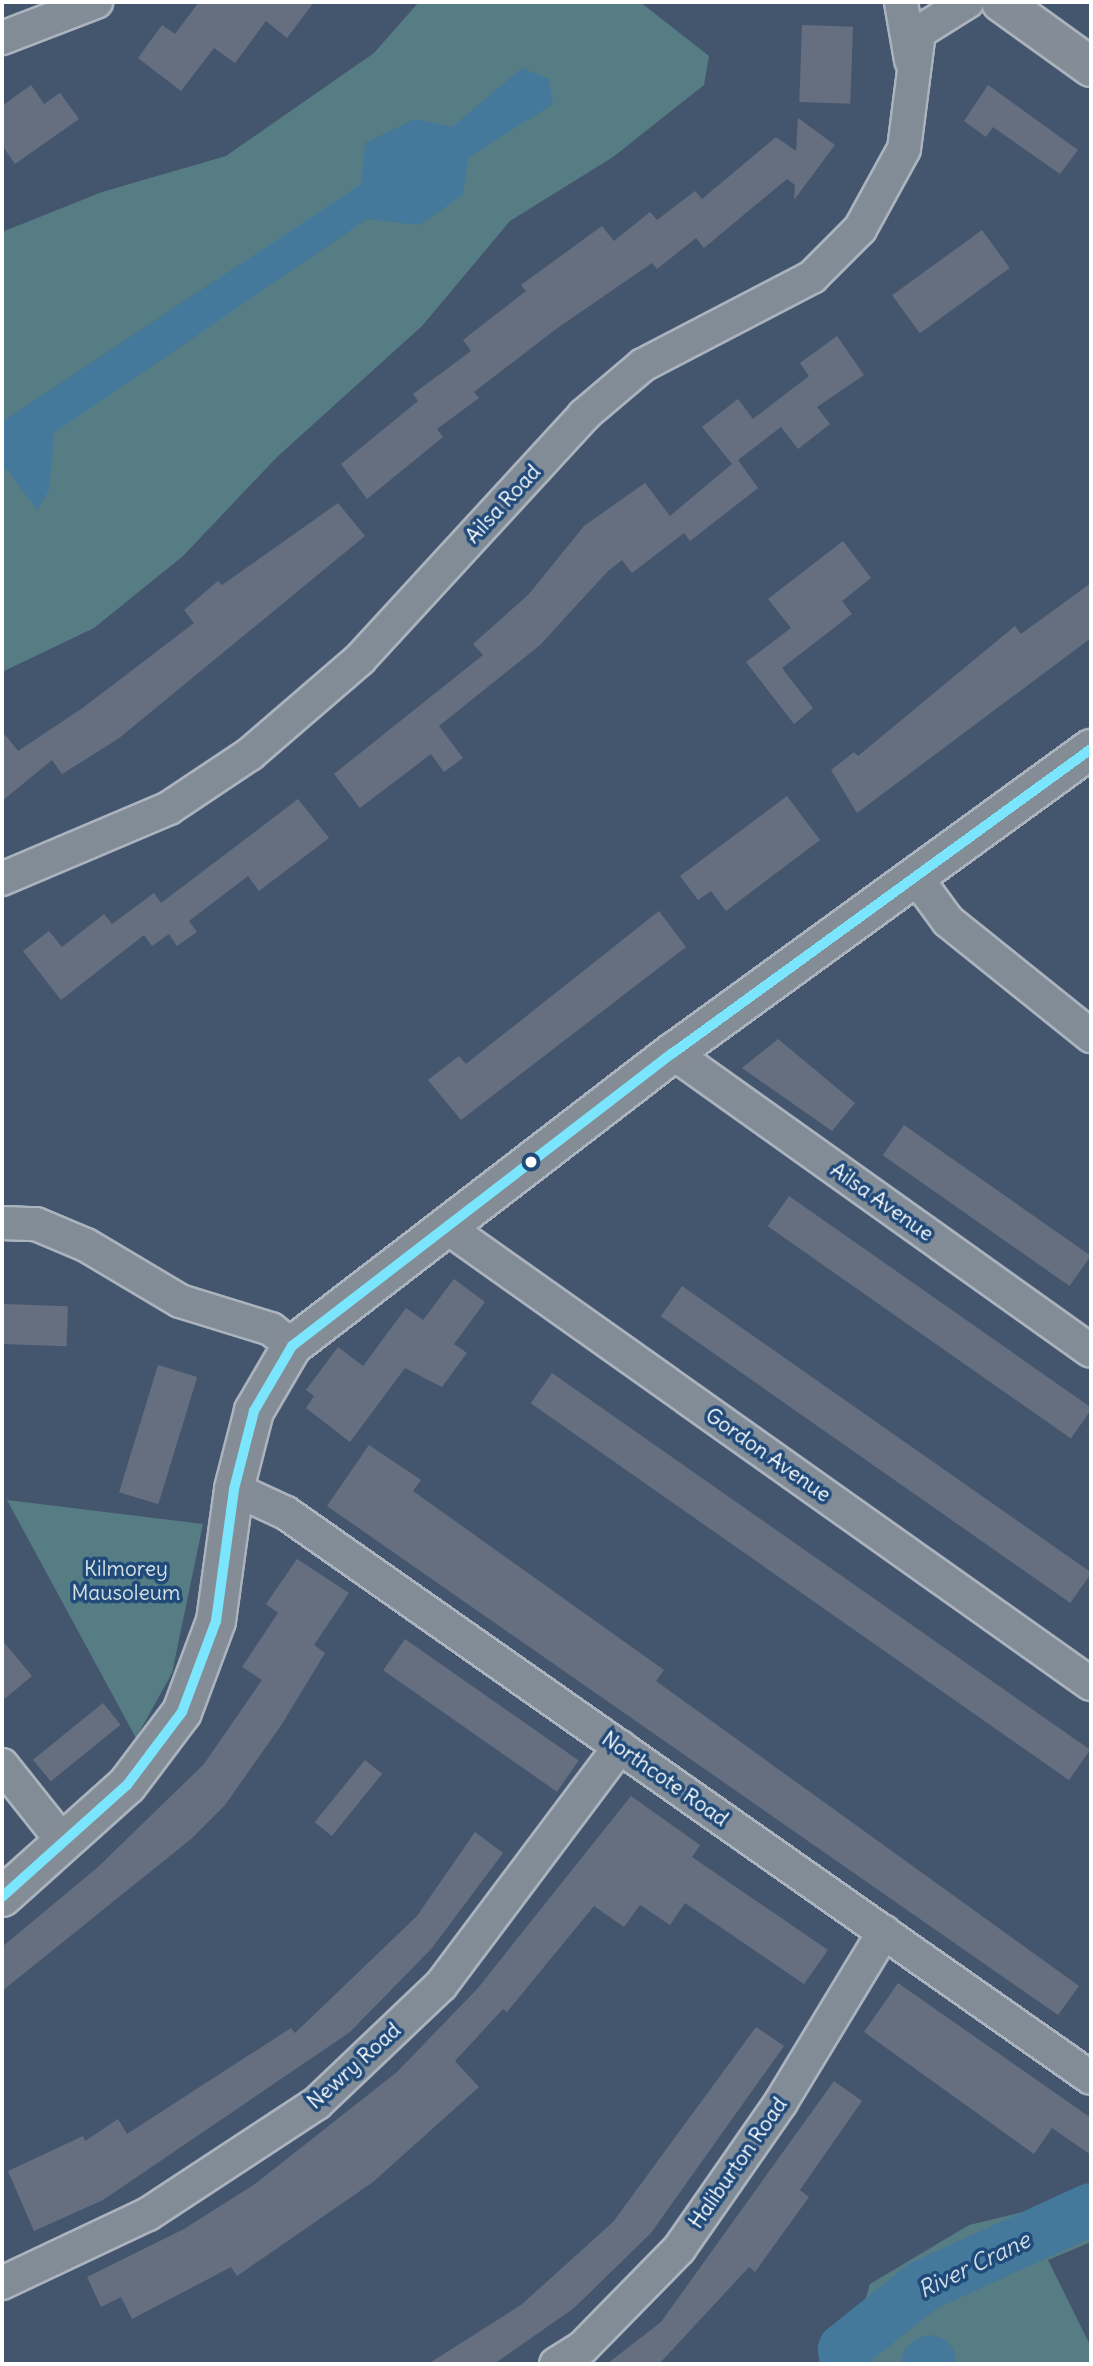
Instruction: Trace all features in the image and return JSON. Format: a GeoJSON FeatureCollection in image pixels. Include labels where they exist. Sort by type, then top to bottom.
{"type":"FeatureCollection","features":[{"type":"Feature","properties":{"kind":"main road"},"geometry":{"type":"LineString","coordinates":[[1001,2],[1091,67]]}},
{"type":"Feature","properties":{"kind":"main road"},"geometry":{"type":"LineString","coordinates":[[2,1897],[127,1785],[182,1712],[218,1610],[234,1489],[257,1404],[292,1346],[673,1053],[918,880],[1091,750]]}},
{"type":"Feature","properties":{"kind":"street"},"geometry":{"type":"LineString","coordinates":[[2,38],[96,2]]}},
{"type":"Feature","properties":{"kind":"street","name":"Ailsa Road"},"geometry":{"type":"LineString","coordinates":[[2,879],[169,808],[250,754],[360,659],[584,415],[643,365],[812,277],[860,229],[904,149],[911,61],[901,2]]}},
{"type":"Feature","properties":{"kind":"street","name":"Ailsa Road"},"geometry":{"type":"LineString","coordinates":[[911,61],[925,26],[967,2]]}},
{"type":"Feature","properties":{"kind":"street"},"geometry":{"type":"LineString","coordinates":[[918,880],[948,921],[1091,1036]]}},
{"type":"Feature","properties":{"kind":"street","name":"Ailsa Avenue"},"geometry":{"type":"LineString","coordinates":[[673,1053],[1091,1351]]}},
{"type":"Feature","properties":{"kind":"street"},"geometry":{"type":"LineString","coordinates":[[2,1223],[36,1224],[86,1245],[180,1301],[271,1329],[292,1346]]}},
{"type":"Feature","properties":{"kind":"street","name":"Gordon Avenue"},"geometry":{"type":"LineString","coordinates":[[445,1226],[1091,1684]]}},
{"type":"Feature","properties":{"kind":"street","name":"Northcote Road"},"geometry":{"type":"LineString","coordinates":[[234,1489],[278,1508],[1091,2078]]}},
{"type":"Feature","properties":{"kind":"street","name":"Newry Road"},"geometry":{"type":"LineString","coordinates":[[2,2283],[148,2214],[317,2103],[441,1985],[620,1746]]}},
{"type":"Feature","properties":{"kind":"street"},"geometry":{"type":"LineString","coordinates":[[2,1765],[64,1843]]}},
{"type":"Feature","properties":{"kind":"street","name":"Haliburton Road"},"geometry":{"type":"LineString","coordinates":[[556,2364],[582,2348],[679,2249],[781,2102],[884,1933]]}},
{"type":"Feature","properties":{"kind":"green space"},"geometry":{"type":"Polygon","coordinates":[[[419,2],[640,2],[709,56],[704,85],[613,157],[510,221],[422,326],[277,457],[183,556],[94,628],[2,672],[2,232],[102,192],[226,156],[374,53],[419,2]]]}},
{"type":"Feature","properties":{"kind":"green space","name":"Kilmorey Mausoleum"},"geometry":{"type":"Polygon","coordinates":[[[7,1500],[203,1524],[172,1673],[136,1738],[7,1500]]]}},
{"type":"Feature","properties":{"kind":"green space"},"geometry":{"type":"Polygon","coordinates":[[[1091,2183],[1091,2242],[1048,2260],[1091,2347],[1091,2364],[847,2364],[870,2284],[969,2225],[1052,2205],[1091,2183]]]}},
{"type":"Feature","properties":{"kind":"water"},"geometry":{"type":"Polygon","coordinates":[[[522,68],[549,79],[553,104],[468,158],[463,195],[419,225],[367,219],[54,433],[49,490],[37,510],[7,469],[2,472],[2,422],[361,184],[365,143],[415,119],[452,127],[522,68]]]}},
{"type":"Feature","properties":{"kind":"building"},"geometry":{"type":"Polygon","coordinates":[[[199,2],[314,2],[287,38],[266,21],[235,63],[214,48],[181,91],[138,58],[162,25],[175,34],[199,2]]]}},
{"type":"Feature","properties":{"kind":"building"},"geometry":{"type":"Polygon","coordinates":[[[802,25],[853,27],[850,104],[799,102],[802,25]]]}},
{"type":"Feature","properties":{"kind":"building"},"geometry":{"type":"Polygon","coordinates":[[[31,85],[44,104],[60,93],[79,119],[15,164],[2,145],[2,106],[31,85]]]}},
{"type":"Feature","properties":{"kind":"building"},"geometry":{"type":"Polygon","coordinates":[[[988,85],[1078,150],[1060,174],[993,127],[986,137],[964,121],[988,85]]]}},
{"type":"Feature","properties":{"kind":"building"},"geometry":{"type":"Polygon","coordinates":[[[798,118],[835,145],[794,200],[795,185],[787,179],[704,248],[696,238],[657,269],[652,263],[556,329],[474,392],[479,398],[437,429],[443,437],[367,499],[341,464],[418,401],[413,394],[471,351],[463,340],[526,291],[521,285],[602,226],[614,241],[650,212],[657,220],[695,191],[702,199],[776,137],[796,151],[798,118]]]}},
{"type":"Feature","properties":{"kind":"building"},"geometry":{"type":"Polygon","coordinates":[[[982,230],[1010,268],[920,333],[892,295],[982,230]]]}},
{"type":"Feature","properties":{"kind":"building"},"geometry":{"type":"Polygon","coordinates":[[[837,336],[864,375],[817,407],[830,424],[798,449],[781,427],[738,460],[758,488],[690,541],[684,533],[632,573],[622,560],[608,571],[540,645],[439,726],[463,758],[444,772],[431,754],[360,808],[334,774],[483,655],[473,644],[529,594],[584,526],[645,483],[670,516],[732,464],[702,427],[738,399],[753,419],[809,376],[800,363],[837,336]]]}},
{"type":"Feature","properties":{"kind":"building"},"geometry":{"type":"Polygon","coordinates":[[[338,503],[365,536],[118,739],[62,774],[52,760],[2,801],[2,731],[18,751],[84,707],[194,623],[184,610],[218,581],[222,585],[338,503]]]}},
{"type":"Feature","properties":{"kind":"building"},"geometry":{"type":"Polygon","coordinates":[[[843,541],[871,578],[842,601],[852,614],[782,668],[813,708],[794,724],[746,662],[791,628],[768,599],[843,541]]]}},
{"type":"Feature","properties":{"kind":"building"},"geometry":{"type":"Polygon","coordinates":[[[1091,583],[1091,638],[857,813],[831,770],[854,752],[858,756],[1015,626],[1021,634],[1091,583]]]}},
{"type":"Feature","properties":{"kind":"building"},"geometry":{"type":"Polygon","coordinates":[[[787,796],[820,840],[726,911],[711,891],[698,900],[680,876],[787,796]]]}},
{"type":"Feature","properties":{"kind":"building"},"geometry":{"type":"Polygon","coordinates":[[[298,799],[329,838],[259,891],[248,876],[189,921],[197,932],[177,946],[169,934],[152,946],[144,935],[61,1000],[23,951],[49,931],[62,947],[104,914],[112,924],[154,893],[161,903],[298,799]]]}},
{"type":"Feature","properties":{"kind":"building"},"geometry":{"type":"Polygon","coordinates":[[[659,911],[686,947],[461,1120],[428,1080],[459,1056],[466,1064],[659,911]]]}},
{"type":"Feature","properties":{"kind":"building"},"geometry":{"type":"Polygon","coordinates":[[[778,1039],[855,1103],[832,1131],[742,1068],[778,1039]]]}},
{"type":"Feature","properties":{"kind":"building"},"geometry":{"type":"Polygon","coordinates":[[[904,1125],[1091,1256],[1070,1286],[883,1155],[904,1125]]]}},
{"type":"Feature","properties":{"kind":"building"},"geometry":{"type":"Polygon","coordinates":[[[789,1196],[1091,1407],[1071,1439],[768,1226],[789,1196]]]}},
{"type":"Feature","properties":{"kind":"building"},"geometry":{"type":"Polygon","coordinates":[[[454,1279],[485,1302],[454,1344],[467,1353],[442,1387],[405,1368],[350,1442],[306,1408],[314,1396],[306,1390],[338,1347],[363,1366],[406,1308],[423,1320],[454,1279]]]}},
{"type":"Feature","properties":{"kind":"building"},"geometry":{"type":"Polygon","coordinates":[[[682,1286],[1091,1572],[1070,1603],[661,1316],[682,1286]]]}},
{"type":"Feature","properties":{"kind":"building"},"geometry":{"type":"Polygon","coordinates":[[[4,1304],[68,1306],[67,1346],[3,1344],[4,1304]]]}},
{"type":"Feature","properties":{"kind":"building"},"geometry":{"type":"Polygon","coordinates":[[[158,1365],[197,1377],[158,1504],[119,1492],[158,1365]]]}},
{"type":"Feature","properties":{"kind":"building"},"geometry":{"type":"Polygon","coordinates":[[[552,1373],[1090,1750],[1069,1780],[531,1403],[552,1373]]]}},
{"type":"Feature","properties":{"kind":"building"},"geometry":{"type":"Polygon","coordinates":[[[369,1445],[421,1480],[413,1491],[664,1670],[656,1681],[1079,1986],[1058,2015],[327,1506],[369,1445]]]}},
{"type":"Feature","properties":{"kind":"building"},"geometry":{"type":"Polygon","coordinates":[[[297,1559],[349,1593],[314,1645],[325,1653],[282,1724],[225,1805],[191,1839],[2,1991],[2,1947],[98,1867],[204,1764],[262,1680],[242,1667],[278,1613],[266,1604],[297,1559]]]}},
{"type":"Feature","properties":{"kind":"building"},"geometry":{"type":"Polygon","coordinates":[[[405,1639],[579,1761],[557,1792],[383,1670],[405,1639]]]}},
{"type":"Feature","properties":{"kind":"building"},"geometry":{"type":"Polygon","coordinates":[[[2,1640],[32,1676],[2,1701],[2,1640]]]}},
{"type":"Feature","properties":{"kind":"building"},"geometry":{"type":"Polygon","coordinates":[[[103,1703],[121,1725],[51,1781],[33,1760],[103,1703]]]}},
{"type":"Feature","properties":{"kind":"building"},"geometry":{"type":"Polygon","coordinates":[[[365,1760],[382,1774],[332,1836],[315,1822],[365,1760]]]}},
{"type":"Feature","properties":{"kind":"building"},"geometry":{"type":"Polygon","coordinates":[[[631,1796],[700,1845],[692,1857],[828,1950],[804,1984],[685,1903],[670,1925],[640,1905],[624,1927],[594,1906],[507,2012],[503,2009],[455,2061],[479,2087],[373,2182],[237,2276],[231,2267],[132,2319],[121,2297],[101,2307],[87,2277],[184,2229],[255,2184],[397,2072],[478,1988],[631,1796]]]}},
{"type":"Feature","properties":{"kind":"building"},"geometry":{"type":"Polygon","coordinates":[[[475,1832],[503,1853],[432,1948],[350,2032],[103,2200],[34,2231],[8,2171],[83,2136],[85,2141],[118,2119],[127,2134],[291,2028],[295,2033],[417,1916],[475,1832]]]}},
{"type":"Feature","properties":{"kind":"building"},"geometry":{"type":"Polygon","coordinates":[[[898,1983],[1091,2118],[1091,2155],[1052,2128],[1034,2154],[864,2032],[898,1983]]]}},
{"type":"Feature","properties":{"kind":"building"},"geometry":{"type":"Polygon","coordinates":[[[756,2027],[784,2046],[651,2233],[574,2308],[494,2364],[428,2364],[521,2305],[613,2222],[756,2027]]]}},
{"type":"Feature","properties":{"kind":"building"},"geometry":{"type":"Polygon","coordinates":[[[834,2081],[862,2101],[800,2190],[809,2197],[755,2272],[749,2267],[659,2364],[607,2364],[661,2322],[834,2081]]]}},
{"type":"Feature","properties":{"kind":"waterway","name":"River Crane"},"geometry":{"type":"LineString","coordinates":[[846,2364],[844,2349],[923,2286],[1091,2209]]}},
{"type":"Feature","properties":{"kind":"waterway"},"geometry":{"type":"LineString","coordinates":[[927,2364],[930,2361]]}},
{"type":"Feature","properties":{"kind":"transit line"},"geometry":{"type":"LineString","coordinates":[[2,1897],[127,1785],[182,1712],[216,1621],[234,1489],[254,1411],[292,1346],[673,1053],[1091,749]]}}]}
